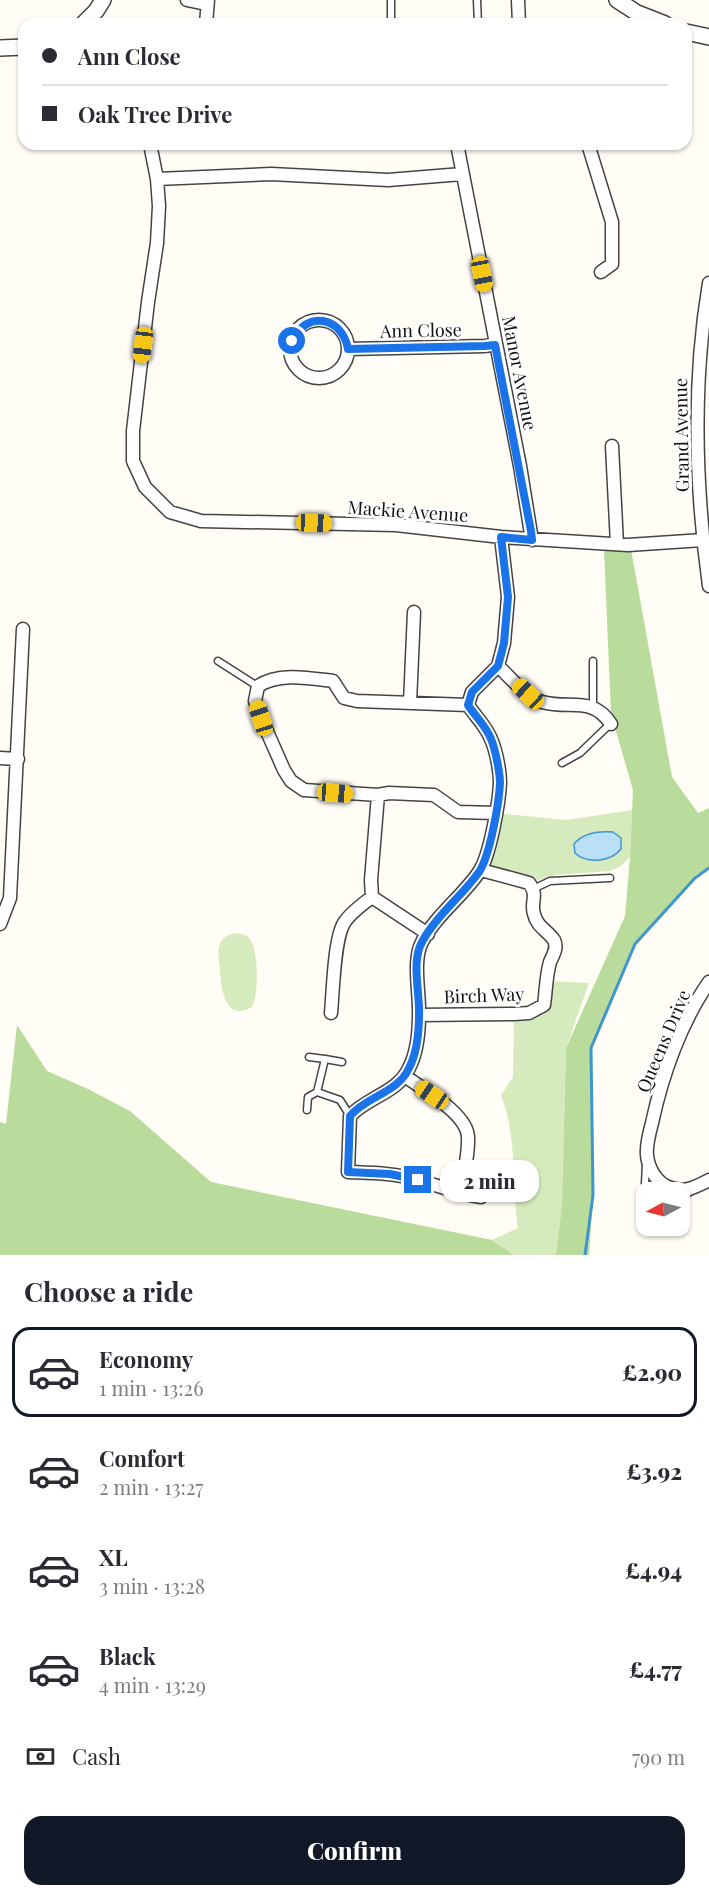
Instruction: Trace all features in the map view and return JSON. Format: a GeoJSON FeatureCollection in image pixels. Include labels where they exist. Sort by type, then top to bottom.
{"type":"FeatureCollection","features":[{"type":"Feature","properties":{"kind":"street"},"geometry":{"type":"LineString","coordinates":[[89,18],[103,0]]}},
{"type":"Feature","properties":{"kind":"street"},"geometry":{"type":"LineString","coordinates":[[188,0],[207,2],[206,18]]}},
{"type":"Feature","properties":{"kind":"street"},"geometry":{"type":"LineString","coordinates":[[518,0],[519,18]]}},
{"type":"Feature","properties":{"kind":"street"},"geometry":{"type":"LineString","coordinates":[[616,0],[650,18]]}},
{"type":"Feature","properties":{"kind":"street"},"geometry":{"type":"LineString","coordinates":[[692,33],[709,37]]}},
{"type":"Feature","properties":{"kind":"street"},"geometry":{"type":"LineString","coordinates":[[0,48],[18,46]]}},
{"type":"Feature","properties":{"kind":"street","name":"Mackie Avenue"},"geometry":{"type":"LineString","coordinates":[[151,150],[159,206],[157,243],[133,431],[134,460],[145,487],[170,512],[201,521],[396,525],[532,540],[617,544],[703,540]]}},
{"type":"Feature","properties":{"kind":"street","name":"Manor Avenue"},"geometry":{"type":"LineString","coordinates":[[458,150],[532,540]]}},
{"type":"Feature","properties":{"kind":"street"},"geometry":{"type":"LineString","coordinates":[[590,150],[612,222],[612,264],[601,272]]}},
{"type":"Feature","properties":{"kind":"street"},"geometry":{"type":"LineString","coordinates":[[157,179],[271,174],[388,180],[462,174]]}},
{"type":"Feature","properties":{"kind":"street","name":"Grand Avenue"},"geometry":{"type":"LineString","coordinates":[[709,283],[699,361],[697,425],[703,540],[709,586]]}},
{"type":"Feature","properties":{"kind":"street"},"geometry":{"type":"LineString","coordinates":[[319,321],[336,326],[346,340],[348,349],[347,359],[342,368],[325,378],[315,378],[298,369],[290,351],[295,333],[310,322],[319,321]]}},
{"type":"Feature","properties":{"kind":"street","name":"Ann Close"},"geometry":{"type":"LineString","coordinates":[[348,349],[495,345]]}},
{"type":"Feature","properties":{"kind":"street"},"geometry":{"type":"LineString","coordinates":[[612,446],[617,544]]}},
{"type":"Feature","properties":{"kind":"street"},"geometry":{"type":"LineString","coordinates":[[468,705],[472,692],[498,666],[504,643],[508,597],[501,537]]}},
{"type":"Feature","properties":{"kind":"street"},"geometry":{"type":"LineString","coordinates":[[410,703],[414,612]]}},
{"type":"Feature","properties":{"kind":"street"},"geometry":{"type":"LineString","coordinates":[[1,918],[10,898],[23,629]]}},
{"type":"Feature","properties":{"kind":"street"},"geometry":{"type":"LineString","coordinates":[[498,666],[540,702],[593,707],[604,713],[611,724]]}},
{"type":"Feature","properties":{"kind":"street"},"geometry":{"type":"LineString","coordinates":[[468,705],[375,702],[344,698],[333,681],[308,678],[276,678],[258,686],[255,701],[284,770],[291,781],[304,790],[378,795],[389,793],[434,795],[458,812],[496,813]]}},
{"type":"Feature","properties":{"kind":"street"},"geometry":{"type":"LineString","coordinates":[[468,705],[492,740],[500,782],[491,836],[481,870],[456,897],[422,942],[418,951],[419,1015],[414,1055],[405,1076],[392,1089],[356,1110],[350,1116],[348,1172],[390,1174],[418,1180],[461,1194],[482,1197]]}},
{"type":"Feature","properties":{"kind":"street"},"geometry":{"type":"LineString","coordinates":[[0,758],[18,759]]}},
{"type":"Feature","properties":{"kind":"street"},"geometry":{"type":"LineString","coordinates":[[372,897],[371,880],[378,795]]}},
{"type":"Feature","properties":{"kind":"street"},"geometry":{"type":"LineString","coordinates":[[481,870],[529,883],[533,889]]}},
{"type":"Feature","properties":{"kind":"street","name":"Birch Way"},"geometry":{"type":"LineString","coordinates":[[419,1015],[514,1014],[529,1012],[544,1005],[548,969],[556,945],[536,922],[532,909],[535,895],[533,889]]}},
{"type":"Feature","properties":{"kind":"street"},"geometry":{"type":"LineString","coordinates":[[372,897],[428,934]]}},
{"type":"Feature","properties":{"kind":"street"},"geometry":{"type":"LineString","coordinates":[[331,1013],[340,932],[348,918],[372,897]]}},
{"type":"Feature","properties":{"kind":"street","name":"Queens Drive"},"geometry":{"type":"LineString","coordinates":[[647,1156],[660,1086],[695,1002],[709,982]]}},
{"type":"Feature","properties":{"kind":"street"},"geometry":{"type":"LineString","coordinates":[[405,1076],[444,1103],[461,1119],[468,1135],[461,1194]]}},
{"type":"Feature","properties":{"kind":"street"},"geometry":{"type":"LineString","coordinates":[[647,1156],[651,1171],[661,1183],[681,1191],[709,1180]]}},
{"type":"Feature","properties":{"kind":"lane"},"geometry":{"type":"LineString","coordinates":[[391,0],[391,18]]}},
{"type":"Feature","properties":{"kind":"lane"},"geometry":{"type":"LineString","coordinates":[[477,0],[478,18]]}},
{"type":"Feature","properties":{"kind":"lane"},"geometry":{"type":"LineString","coordinates":[[218,661],[258,686]]}},
{"type":"Feature","properties":{"kind":"lane"},"geometry":{"type":"LineString","coordinates":[[593,662],[593,707]]}},
{"type":"Feature","properties":{"kind":"lane"},"geometry":{"type":"LineString","coordinates":[[562,763],[580,753],[611,724]]}},
{"type":"Feature","properties":{"kind":"lane"},"geometry":{"type":"LineString","coordinates":[[533,889],[550,881],[610,878]]}},
{"type":"Feature","properties":{"kind":"lane"},"geometry":{"type":"LineString","coordinates":[[309,1057],[342,1062]]}},
{"type":"Feature","properties":{"kind":"lane"},"geometry":{"type":"LineString","coordinates":[[308,1110],[308,1097],[316,1092],[325,1059]]}},
{"type":"Feature","properties":{"kind":"lane"},"geometry":{"type":"LineString","coordinates":[[316,1092],[340,1101],[350,1116]]}},
{"type":"Feature","properties":{"kind":"lane"},"geometry":{"type":"LineString","coordinates":[[646,1182],[647,1156]]}},
{"type":"Feature","properties":{"kind":"lane"},"geometry":{"type":"LineString","coordinates":[[690,1191],[694,1187]]}},
{"type":"Feature","properties":{"kind":"green space"},"geometry":{"type":"Polygon","coordinates":[[[629,538],[672,777],[698,813],[709,808],[709,870],[697,874],[635,944],[591,1047],[593,1195],[589,1255],[556,1255],[562,1204],[566,1048],[625,916],[633,790],[611,714],[604,550],[629,538]]]}},
{"type":"Feature","properties":{"kind":"green space"},"geometry":{"type":"Polygon","coordinates":[[[632,810],[630,857],[621,866],[610,871],[555,875],[529,883],[481,870],[496,813],[567,820],[632,810]]]}},
{"type":"Feature","properties":{"kind":"green space"},"geometry":{"type":"Polygon","coordinates":[[[234,933],[248,937],[252,942],[256,960],[257,982],[254,1001],[252,1007],[243,1011],[235,1010],[226,1001],[218,954],[223,939],[234,933]]]}},
{"type":"Feature","properties":{"kind":"green space"},"geometry":{"type":"Polygon","coordinates":[[[547,981],[589,983],[566,1048],[562,1204],[556,1255],[514,1255],[492,1240],[518,1228],[510,1128],[501,1095],[513,1077],[514,1014],[536,1009],[547,981]]]}},
{"type":"Feature","properties":{"kind":"green space"},"geometry":{"type":"Polygon","coordinates":[[[17,1025],[47,1071],[130,1111],[211,1182],[492,1240],[514,1255],[0,1255],[0,1122],[6,1124],[17,1025]]]}},
{"type":"Feature","properties":{"kind":"water"},"geometry":{"type":"Polygon","coordinates":[[[597,832],[613,832],[621,838],[621,849],[611,857],[592,860],[575,853],[574,844],[582,837],[597,832]]]}},
{"type":"Feature","properties":{"kind":"waterway"},"geometry":{"type":"LineString","coordinates":[[585,1255],[593,1195],[591,1048],[635,944],[695,878],[709,868]]}},
{"type":"Feature","properties":{"kind":"route"},"geometry":{"type":"LineString","coordinates":[[292,341],[295,333],[302,327],[310,322],[319,321],[336,326],[342,332],[348,349],[495,345],[531,531],[532,540],[501,537],[508,597],[504,643],[498,666],[472,692],[468,705],[492,740],[500,782],[496,813],[481,870],[456,897],[422,942],[418,951],[417,1035],[414,1055],[405,1076],[392,1089],[356,1110],[350,1116],[348,1172],[390,1174],[418,1180]]}}]}
